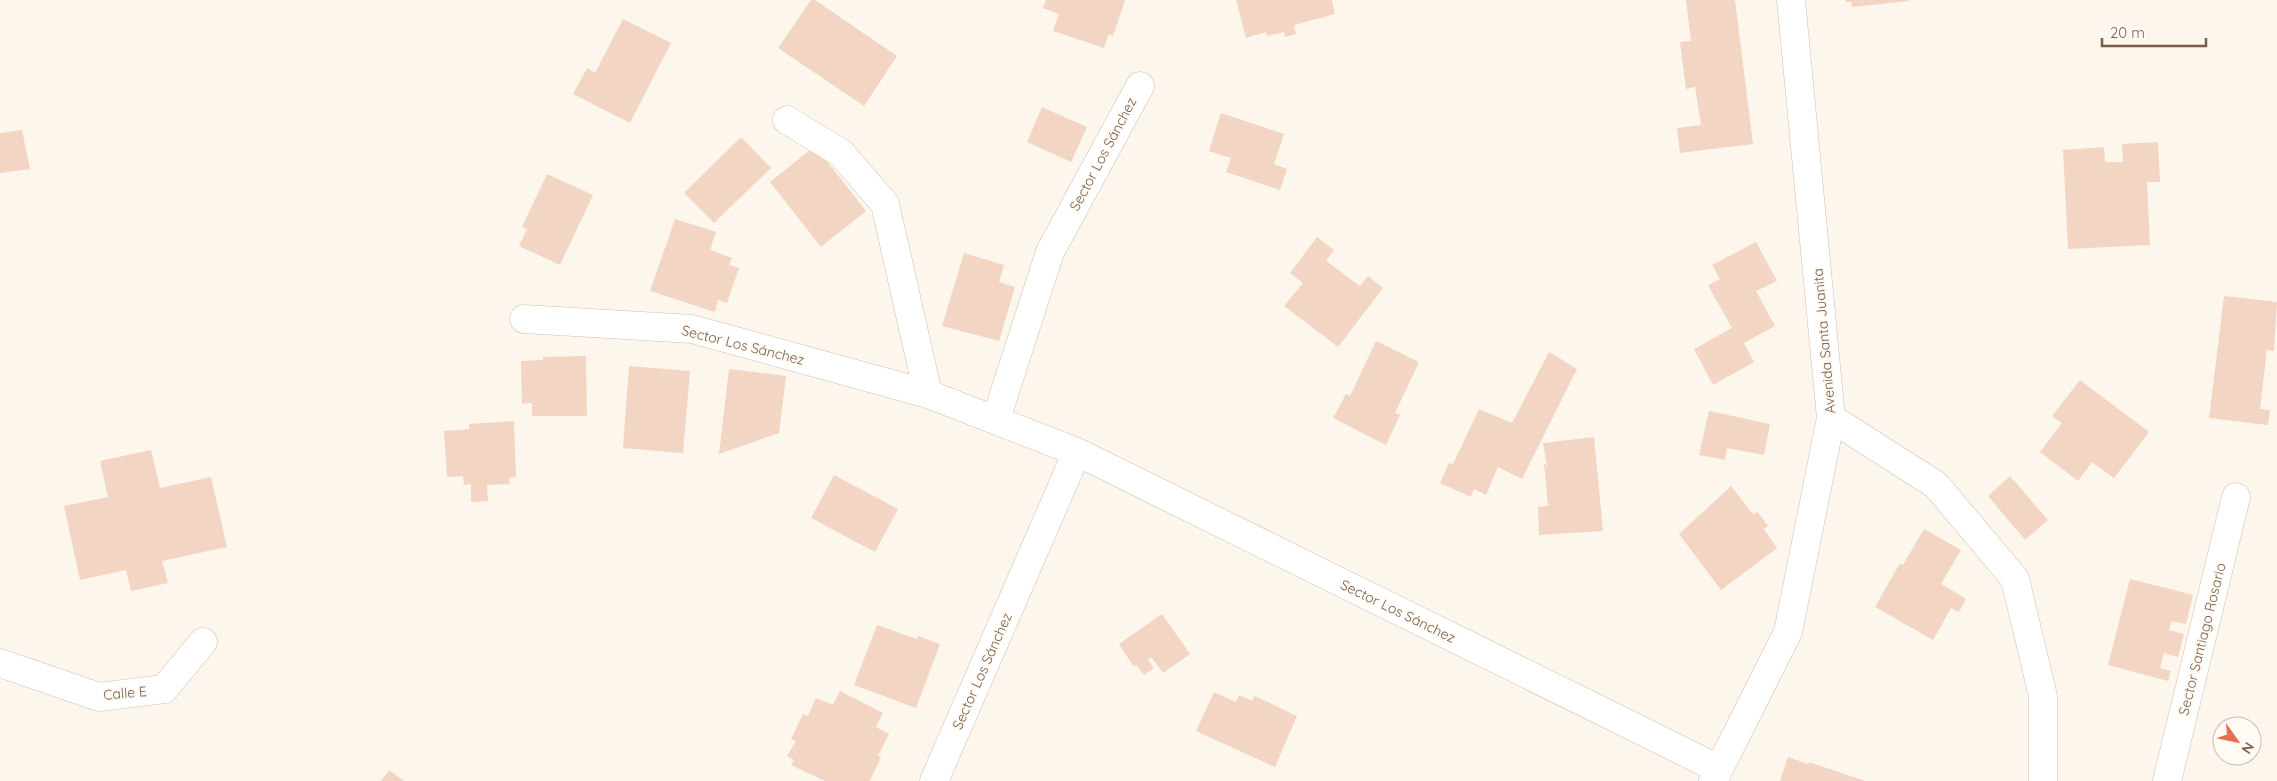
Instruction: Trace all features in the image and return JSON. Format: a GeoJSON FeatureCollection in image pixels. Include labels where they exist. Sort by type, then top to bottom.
{"type":"FeatureCollection","features":[{"type":"Feature","properties":{"kind":"street","name":"Avenida Santa Juanita"},"geometry":{"type":"LineString","coordinates":[[1716,775],[1788,632],[1831,418],[1791,0]]}},
{"type":"Feature","properties":{"kind":"street","name":"Sector Los Sánchez"},"geometry":{"type":"LineString","coordinates":[[996,419],[1050,252],[1140,86]]}},
{"type":"Feature","properties":{"kind":"street"},"geometry":{"type":"LineString","coordinates":[[787,120],[841,153],[885,204],[928,394]]}},
{"type":"Feature","properties":{"kind":"street","name":"Sector Los Sánchez"},"geometry":{"type":"LineString","coordinates":[[524,318],[692,329],[928,394],[996,419],[1077,452],[1716,775]]}},
{"type":"Feature","properties":{"kind":"street"},"geometry":{"type":"LineString","coordinates":[[1831,418],[1936,485],[2015,580],[2042,696],[2043,781]]}},
{"type":"Feature","properties":{"kind":"street","name":"Sector Los Sánchez"},"geometry":{"type":"LineString","coordinates":[[934,781],[1077,452]]}},
{"type":"Feature","properties":{"kind":"street","name":"Sector Santiago Rosario"},"geometry":{"type":"LineString","coordinates":[[2166,781],[2209,614],[2236,496]]}},
{"type":"Feature","properties":{"kind":"street","name":"Calle E"},"geometry":{"type":"LineString","coordinates":[[0,663],[99,697],[164,689],[203,642]]}},
{"type":"Feature","properties":{"kind":"building"},"geometry":{"type":"Polygon","coordinates":[[[811,0],[815,0],[897,56],[864,106],[778,48],[811,0]]]}},
{"type":"Feature","properties":{"kind":"building"},"geometry":{"type":"Polygon","coordinates":[[[1046,0],[1125,0],[1113,36],[1109,34],[1104,48],[1053,31],[1059,14],[1043,8],[1046,0]]]}},
{"type":"Feature","properties":{"kind":"building"},"geometry":{"type":"Polygon","coordinates":[[[1236,0],[1332,0],[1335,14],[1294,25],[1296,34],[1285,37],[1284,32],[1267,36],[1266,32],[1246,38],[1236,0]]]}},
{"type":"Feature","properties":{"kind":"building"},"geometry":{"type":"Polygon","coordinates":[[[1686,0],[1735,0],[1753,144],[1680,153],[1677,128],[1701,125],[1695,87],[1686,89],[1680,42],[1691,41],[1686,0]]]}},
{"type":"Feature","properties":{"kind":"building"},"geometry":{"type":"Polygon","coordinates":[[[1846,0],[1909,1],[1852,7],[1851,2],[1846,2],[1846,0]]]}},
{"type":"Feature","properties":{"kind":"building"},"geometry":{"type":"Polygon","coordinates":[[[623,19],[671,43],[630,123],[573,94],[587,68],[595,73],[623,19]]]}},
{"type":"Feature","properties":{"kind":"building"},"geometry":{"type":"Polygon","coordinates":[[[1042,107],[1087,127],[1071,162],[1027,142],[1042,107]]]}},
{"type":"Feature","properties":{"kind":"building"},"geometry":{"type":"Polygon","coordinates":[[[1221,113],[1284,134],[1274,164],[1287,169],[1280,190],[1226,172],[1231,158],[1209,151],[1221,113]]]}},
{"type":"Feature","properties":{"kind":"building"},"geometry":{"type":"Polygon","coordinates":[[[22,130],[30,169],[0,173],[0,133],[22,130]]]}},
{"type":"Feature","properties":{"kind":"building"},"geometry":{"type":"Polygon","coordinates":[[[741,137],[771,168],[714,223],[684,193],[741,137]]]}},
{"type":"Feature","properties":{"kind":"building"},"geometry":{"type":"Polygon","coordinates":[[[2158,142],[2160,182],[2147,182],[2150,245],[2068,249],[2063,150],[2104,147],[2105,162],[2123,162],[2122,144],[2158,142]]]}},
{"type":"Feature","properties":{"kind":"building"},"geometry":{"type":"Polygon","coordinates":[[[815,146],[866,211],[821,247],[770,182],[815,146]]]}},
{"type":"Feature","properties":{"kind":"building"},"geometry":{"type":"Polygon","coordinates":[[[547,174],[593,195],[560,265],[519,246],[527,229],[522,227],[547,174]]]}},
{"type":"Feature","properties":{"kind":"building"},"geometry":{"type":"Polygon","coordinates":[[[675,219],[716,232],[710,250],[732,258],[729,265],[739,268],[727,303],[718,300],[715,312],[650,291],[675,219]]]}},
{"type":"Feature","properties":{"kind":"building"},"geometry":{"type":"Polygon","coordinates":[[[1317,237],[1334,250],[1326,261],[1360,286],[1368,276],[1383,288],[1338,347],[1284,306],[1303,283],[1290,273],[1317,237]]]}},
{"type":"Feature","properties":{"kind":"building"},"geometry":{"type":"Polygon","coordinates":[[[1756,242],[1777,281],[1756,291],[1775,326],[1744,343],[1754,362],[1713,385],[1694,349],[1732,328],[1708,285],[1720,279],[1712,265],[1756,242]]]}},
{"type":"Feature","properties":{"kind":"building"},"geometry":{"type":"Polygon","coordinates":[[[964,253],[1004,265],[999,282],[1015,287],[999,341],[942,326],[964,253]]]}},
{"type":"Feature","properties":{"kind":"building"},"geometry":{"type":"Polygon","coordinates":[[[2224,296],[2277,302],[2274,351],[2267,350],[2260,409],[2270,410],[2268,425],[2209,418],[2224,296]]]}},
{"type":"Feature","properties":{"kind":"building"},"geometry":{"type":"Polygon","coordinates":[[[1376,341],[1419,362],[1395,413],[1400,415],[1386,445],[1333,418],[1346,394],[1350,396],[1376,341]]]}},
{"type":"Feature","properties":{"kind":"building"},"geometry":{"type":"Polygon","coordinates":[[[1549,352],[1577,369],[1522,479],[1498,467],[1486,495],[1474,489],[1471,497],[1440,483],[1449,463],[1453,464],[1479,409],[1512,423],[1549,352]]]}},
{"type":"Feature","properties":{"kind":"building"},"geometry":{"type":"Polygon","coordinates":[[[586,356],[587,416],[532,416],[532,403],[522,404],[521,361],[543,360],[543,357],[586,356]]]}},
{"type":"Feature","properties":{"kind":"building"},"geometry":{"type":"Polygon","coordinates":[[[629,366],[690,371],[683,453],[623,448],[629,366]]]}},
{"type":"Feature","properties":{"kind":"building"},"geometry":{"type":"Polygon","coordinates":[[[729,369],[786,376],[779,433],[719,454],[729,369]]]}},
{"type":"Feature","properties":{"kind":"building"},"geometry":{"type":"Polygon","coordinates":[[[2080,380],[2149,432],[2114,478],[2092,462],[2078,481],[2040,452],[2062,423],[2052,416],[2080,380]]]}},
{"type":"Feature","properties":{"kind":"building"},"geometry":{"type":"Polygon","coordinates":[[[1709,411],[1770,424],[1764,455],[1727,448],[1725,460],[1699,455],[1709,411]]]}},
{"type":"Feature","properties":{"kind":"building"},"geometry":{"type":"Polygon","coordinates":[[[514,421],[516,477],[509,478],[510,484],[487,485],[488,501],[471,502],[471,484],[464,485],[463,476],[447,477],[444,431],[469,429],[469,424],[514,421]]]}},
{"type":"Feature","properties":{"kind":"building"},"geometry":{"type":"Polygon","coordinates":[[[1594,437],[1603,531],[1539,535],[1538,507],[1548,506],[1544,463],[1547,466],[1543,443],[1594,437]]]}},
{"type":"Feature","properties":{"kind":"building"},"geometry":{"type":"Polygon","coordinates":[[[151,450],[160,488],[211,477],[227,547],[162,561],[168,583],[131,591],[126,570],[80,580],[64,506],[108,497],[100,461],[151,450]]]}},
{"type":"Feature","properties":{"kind":"building"},"geometry":{"type":"Polygon","coordinates":[[[834,475],[898,509],[875,552],[811,518],[834,475]]]}},
{"type":"Feature","properties":{"kind":"building"},"geometry":{"type":"Polygon","coordinates":[[[2010,476],[2048,520],[2025,540],[1988,496],[2010,476]]]}},
{"type":"Feature","properties":{"kind":"building"},"geometry":{"type":"Polygon","coordinates":[[[1731,486],[1753,514],[1758,512],[1768,526],[1764,529],[1777,548],[1721,590],[1679,534],[1731,486]]]}},
{"type":"Feature","properties":{"kind":"building"},"geometry":{"type":"Polygon","coordinates":[[[1924,529],[1961,550],[1941,584],[1966,599],[1959,612],[1951,608],[1933,640],[1875,607],[1900,563],[1903,565],[1924,529]]]}},
{"type":"Feature","properties":{"kind":"building"},"geometry":{"type":"Polygon","coordinates":[[[2130,579],[2193,595],[2186,624],[2172,621],[2169,630],[2184,634],[2178,657],[2164,653],[2160,668],[2171,671],[2168,681],[2108,665],[2130,579]]]}},
{"type":"Feature","properties":{"kind":"building"},"geometry":{"type":"Polygon","coordinates":[[[1162,614],[1190,654],[1163,673],[1151,657],[1148,660],[1154,668],[1144,675],[1136,665],[1134,667],[1119,644],[1162,614]]]}},
{"type":"Feature","properties":{"kind":"building"},"geometry":{"type":"Polygon","coordinates":[[[877,625],[917,639],[918,636],[940,644],[916,708],[854,685],[877,625]]]}},
{"type":"Feature","properties":{"kind":"building"},"geometry":{"type":"Polygon","coordinates":[[[840,691],[883,713],[876,727],[889,734],[878,756],[881,757],[870,781],[825,781],[791,765],[794,760],[787,756],[796,741],[791,739],[803,714],[808,716],[816,698],[833,705],[840,691]]]}},
{"type":"Feature","properties":{"kind":"building"},"geometry":{"type":"Polygon","coordinates":[[[1214,692],[1236,702],[1239,695],[1252,701],[1255,696],[1297,716],[1275,767],[1196,731],[1214,692]]]}},
{"type":"Feature","properties":{"kind":"building"},"geometry":{"type":"Polygon","coordinates":[[[1788,757],[1808,764],[1809,762],[1865,781],[1780,781],[1788,757]]]}},
{"type":"Feature","properties":{"kind":"building"},"geometry":{"type":"Polygon","coordinates":[[[389,770],[404,781],[381,781],[389,770]]]}}]}
